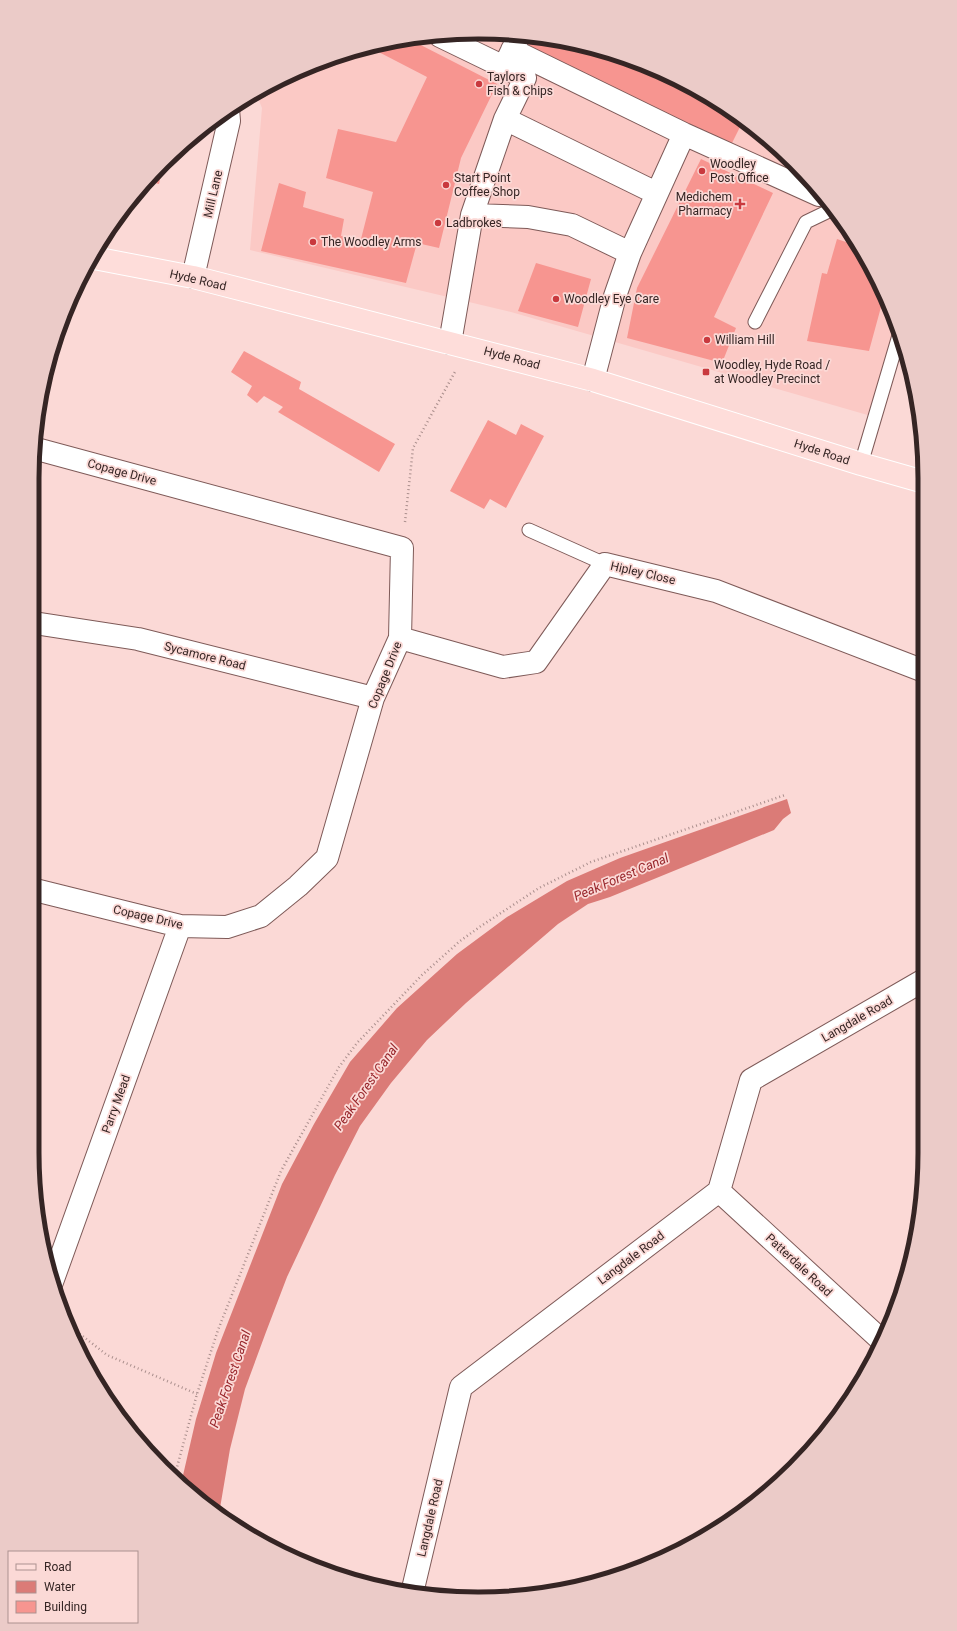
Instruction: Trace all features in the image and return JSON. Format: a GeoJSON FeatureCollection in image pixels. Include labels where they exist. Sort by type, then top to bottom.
{"type":"FeatureCollection","features":[{"type":"Feature","properties":{"kind":"main road","name":"Hyde Road"},"geometry":{"type":"LineString","coordinates":[[98,259],[193,278],[593,380],[861,464],[918,480]]}},
{"type":"Feature","properties":{"kind":"street"},"geometry":{"type":"LineString","coordinates":[[458,40],[512,51],[684,134],[811,191]]}},
{"type":"Feature","properties":{"kind":"street"},"geometry":{"type":"LineString","coordinates":[[460,345],[472,215],[505,119],[525,78],[512,51]]}},
{"type":"Feature","properties":{"kind":"street","name":"Mill Lane"},"geometry":{"type":"LineString","coordinates":[[193,278],[230,121],[229,117]]}},
{"type":"Feature","properties":{"kind":"street"},"geometry":{"type":"LineString","coordinates":[[505,119],[656,193]]}},
{"type":"Feature","properties":{"kind":"street"},"geometry":{"type":"LineString","coordinates":[[593,380],[615,296],[630,253],[684,134]]}},
{"type":"Feature","properties":{"kind":"street"},"geometry":{"type":"LineString","coordinates":[[472,215],[528,217],[572,225],[630,253]]}},
{"type":"Feature","properties":{"kind":"street","name":"Copage Drive"},"geometry":{"type":"LineString","coordinates":[[39,891],[180,926],[227,926],[261,916],[298,886],[327,858],[374,698],[400,638],[402,548],[40,450]]}},
{"type":"Feature","properties":{"kind":"street","name":"Hipley Close"},"geometry":{"type":"LineString","coordinates":[[400,638],[502,667],[536,662],[605,564],[716,591],[918,670]]}},
{"type":"Feature","properties":{"kind":"street","name":"Sycamore Road"},"geometry":{"type":"LineString","coordinates":[[39,625],[138,639],[374,698]]}},
{"type":"Feature","properties":{"kind":"street","name":"Parry Mead"},"geometry":{"type":"LineString","coordinates":[[56,1272],[180,926]]}},
{"type":"Feature","properties":{"kind":"street","name":"Langdale Road"},"geometry":{"type":"LineString","coordinates":[[413,1587],[461,1387],[719,1191],[751,1080],[918,983]]}},
{"type":"Feature","properties":{"kind":"street","name":"Patterdale Road"},"geometry":{"type":"LineString","coordinates":[[719,1191],[878,1337]]}},
{"type":"Feature","properties":{"kind":"lane"},"geometry":{"type":"LineString","coordinates":[[755,322],[806,222],[828,212]]}},
{"type":"Feature","properties":{"kind":"lane"},"geometry":{"type":"LineString","coordinates":[[861,464],[897,343]]}},
{"type":"Feature","properties":{"kind":"lane"},"geometry":{"type":"LineString","coordinates":[[529,530],[605,564]]}},
{"type":"Feature","properties":{"kind":"path"},"geometry":{"type":"LineString","coordinates":[[402,548],[413,448],[460,345]]}},
{"type":"Feature","properties":{"kind":"path"},"geometry":{"type":"LineString","coordinates":[[176,1471],[197,1394],[218,1330],[281,1171],[339,1067],[357,1043],[422,975],[460,941],[539,888],[592,862],[785,795]]}},
{"type":"Feature","properties":{"kind":"path"},"geometry":{"type":"LineString","coordinates":[[77,1332],[107,1355],[197,1394]]}},
{"type":"Feature","properties":{"kind":"shaded area"},"geometry":{"type":"Polygon","coordinates":[[[450,40],[507,40],[564,47],[620,62],[673,84],[723,113],[768,148],[809,189],[844,234],[859,259],[873,284],[895,337],[871,416],[511,312],[250,250],[262,108],[258,98],[284,84],[337,62],[393,47],[450,40]]]}},
{"type":"Feature","properties":{"kind":"water","name":"Peak Forest Canal"},"geometry":{"type":"Polygon","coordinates":[[[787,799],[791,813],[783,819],[774,830],[610,897],[588,904],[558,924],[466,1003],[427,1040],[391,1083],[360,1126],[287,1277],[245,1389],[230,1449],[220,1508],[183,1477],[196,1419],[216,1353],[282,1184],[314,1124],[350,1062],[397,1008],[457,954],[507,917],[567,881],[620,858],[787,799]]]}},
{"type":"Feature","properties":{"kind":"building"},"geometry":{"type":"Polygon","coordinates":[[[522,42],[536,43],[564,47],[620,62],[673,84],[723,113],[741,126],[727,153],[519,48],[522,42]]]}},
{"type":"Feature","properties":{"kind":"building"},"geometry":{"type":"Polygon","coordinates":[[[418,43],[497,84],[461,158],[439,248],[417,243],[406,283],[261,251],[279,183],[306,192],[303,207],[344,219],[341,236],[361,239],[373,192],[326,178],[338,129],[396,142],[427,77],[377,51],[418,43]]]}},
{"type":"Feature","properties":{"kind":"building"},"geometry":{"type":"Polygon","coordinates":[[[701,159],[773,193],[714,317],[736,328],[722,363],[627,338],[637,288],[701,159]]]}},
{"type":"Feature","properties":{"kind":"building"},"geometry":{"type":"Polygon","coordinates":[[[161,175],[159,184],[154,183],[161,175]]]}},
{"type":"Feature","properties":{"kind":"building"},"geometry":{"type":"Polygon","coordinates":[[[837,239],[850,243],[873,284],[882,303],[869,351],[807,341],[822,273],[827,274],[837,239]]]}},
{"type":"Feature","properties":{"kind":"building"},"geometry":{"type":"Polygon","coordinates":[[[536,263],[591,279],[578,327],[518,311],[536,263]]]}},
{"type":"Feature","properties":{"kind":"building"},"geometry":{"type":"Polygon","coordinates":[[[244,351],[301,382],[299,389],[395,444],[379,472],[278,412],[283,407],[264,396],[257,403],[247,395],[252,386],[231,372],[244,351]]]}},
{"type":"Feature","properties":{"kind":"building"},"geometry":{"type":"Polygon","coordinates":[[[488,420],[516,435],[521,424],[544,436],[506,508],[490,499],[484,509],[450,491],[488,420]]]}},
{"type":"Feature","properties":{"kind":"place","name":"Taylors Fish & Chips"},"geometry":{"type":"Point","coordinates":[479,84]}},
{"type":"Feature","properties":{"kind":"place","name":"Woodley Post Office"},"geometry":{"type":"Point","coordinates":[702,171]}},
{"type":"Feature","properties":{"kind":"place","name":"Start Point Coffee Shop"},"geometry":{"type":"Point","coordinates":[446,185]}},
{"type":"Feature","properties":{"kind":"place","name":"Medichem Pharmacy"},"geometry":{"type":"Point","coordinates":[740,204]}},
{"type":"Feature","properties":{"kind":"place","name":"Ladbrokes"},"geometry":{"type":"Point","coordinates":[438,223]}},
{"type":"Feature","properties":{"kind":"place","name":"The Woodley Arms"},"geometry":{"type":"Point","coordinates":[313,242]}},
{"type":"Feature","properties":{"kind":"place","name":"Woodley Eye Care"},"geometry":{"type":"Point","coordinates":[556,299]}},
{"type":"Feature","properties":{"kind":"place","name":"William Hill"},"geometry":{"type":"Point","coordinates":[707,340]}},
{"type":"Feature","properties":{"kind":"place","name":"Woodley, Hyde Road / at Woodley Precinct"},"geometry":{"type":"Point","coordinates":[706,372]}}]}
